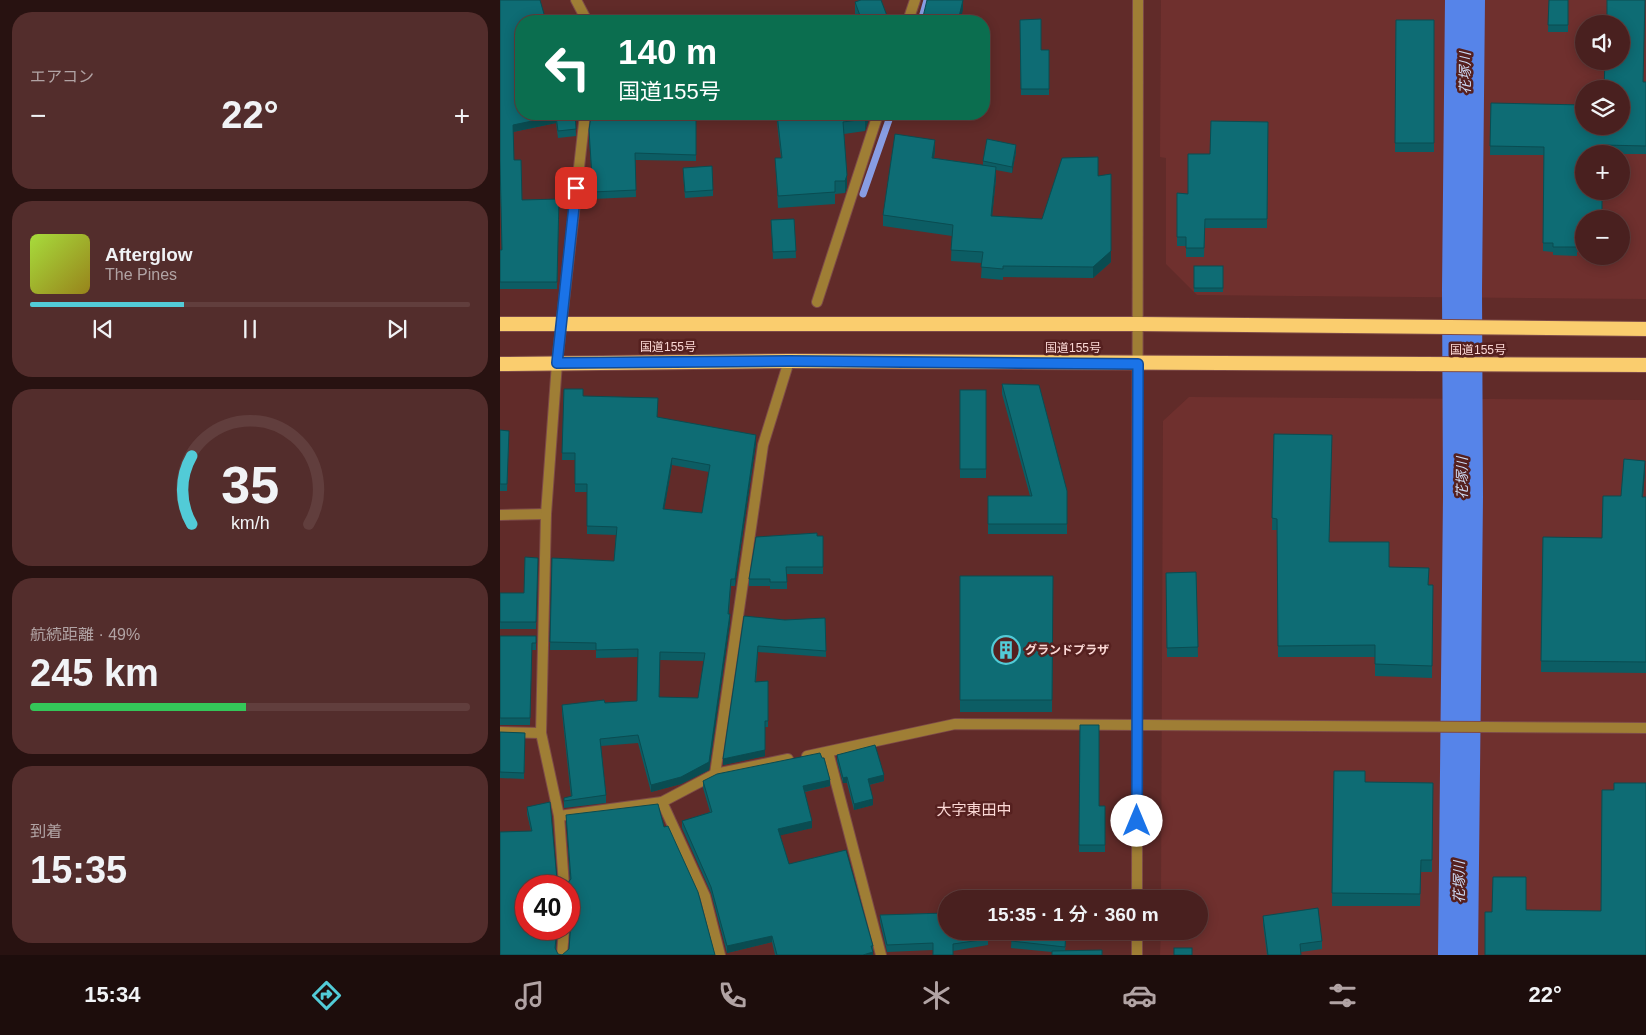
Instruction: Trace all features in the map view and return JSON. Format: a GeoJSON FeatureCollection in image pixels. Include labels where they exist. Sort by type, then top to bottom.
{"type":"FeatureCollection","features":[{"type":"Feature","properties":{"kind":"highway","name":"国道155号"},"geometry":{"type":"LineString","coordinates":[[500,324],[1138,324],[1646,329]]}},
{"type":"Feature","properties":{"kind":"highway","name":"国道155号"},"geometry":{"type":"LineString","coordinates":[[500,364],[789,361],[1646,365]]}},
{"type":"Feature","properties":{"kind":"street"},"geometry":{"type":"LineString","coordinates":[[576,0],[583,15]]}},
{"type":"Feature","properties":{"kind":"street"},"geometry":{"type":"LineString","coordinates":[[910,15],[915,0]]}},
{"type":"Feature","properties":{"kind":"street"},"geometry":{"type":"LineString","coordinates":[[1137,890],[1138,0]]}},
{"type":"Feature","properties":{"kind":"street"},"geometry":{"type":"LineString","coordinates":[[563,875],[559,816],[541,733],[539,636],[557,363],[584,120]]}},
{"type":"Feature","properties":{"kind":"street"},"geometry":{"type":"LineString","coordinates":[[817,302],[876,120]]}},
{"type":"Feature","properties":{"kind":"street"},"geometry":{"type":"LineString","coordinates":[[715,774],[762,445],[789,361]]}},
{"type":"Feature","properties":{"kind":"street"},"geometry":{"type":"LineString","coordinates":[[500,515],[546,514]]}},
{"type":"Feature","properties":{"kind":"street"},"geometry":{"type":"LineString","coordinates":[[559,816],[662,802],[715,774],[828,752],[955,724],[1646,728]]}},
{"type":"Feature","properties":{"kind":"street"},"geometry":{"type":"LineString","coordinates":[[500,732],[541,733]]}},
{"type":"Feature","properties":{"kind":"street"},"geometry":{"type":"LineString","coordinates":[[828,752],[881,955]]}},
{"type":"Feature","properties":{"kind":"street"},"geometry":{"type":"LineString","coordinates":[[662,802],[705,896],[720,955]]}},
{"type":"Feature","properties":{"kind":"street"},"geometry":{"type":"LineString","coordinates":[[562,955],[563,940]]}},
{"type":"Feature","properties":{"kind":"street"},"geometry":{"type":"LineString","coordinates":[[1136,955],[1137,940]]}},
{"type":"Feature","properties":{"kind":"shaded area"},"geometry":{"type":"Polygon","coordinates":[[[1161,0],[1646,0],[1646,299],[1197,295],[1166,264],[1166,158],[1160,157],[1161,0]]]}},
{"type":"Feature","properties":{"kind":"shaded area"},"geometry":{"type":"Polygon","coordinates":[[[1189,397],[1646,400],[1646,955],[1160,955],[1161,940],[1208,940],[1208,890],[1161,890],[1163,421],[1189,397]]]}},
{"type":"Feature","properties":{"kind":"building"},"geometry":{"type":"Polygon","coordinates":[[[500,0],[540,0],[544,15],[515,15],[515,120],[537,120],[513,125],[514,160],[521,160],[522,200],[559,199],[557,282],[500,282],[500,250],[502,250],[500,0]]]}},
{"type":"Feature","properties":{"kind":"building"},"geometry":{"type":"Polygon","coordinates":[[[861,0],[881,0],[887,15],[860,15],[855,2],[861,0]]]}},
{"type":"Feature","properties":{"kind":"building"},"geometry":{"type":"Polygon","coordinates":[[[927,0],[963,0],[959,15],[923,15],[927,0]]]}},
{"type":"Feature","properties":{"kind":"building"},"geometry":{"type":"Polygon","coordinates":[[[1549,0],[1568,0],[1568,25],[1548,25],[1549,0]]]}},
{"type":"Feature","properties":{"kind":"building"},"geometry":{"type":"Polygon","coordinates":[[[1607,0],[1645,0],[1643,82],[1646,82],[1646,146],[1575,145],[1575,200],[1602,200],[1602,210],[1575,210],[1575,247],[1553,247],[1553,243],[1543,243],[1544,147],[1490,146],[1491,103],[1575,105],[1575,135],[1630,135],[1630,80],[1604,80],[1605,70],[1630,70],[1630,15],[1607,15],[1607,0]]]}},
{"type":"Feature","properties":{"kind":"building"},"geometry":{"type":"Polygon","coordinates":[[[1041,19],[1041,50],[1049,50],[1049,89],[1021,89],[1020,20],[1041,19]]]}},
{"type":"Feature","properties":{"kind":"building"},"geometry":{"type":"Polygon","coordinates":[[[1396,20],[1434,20],[1434,143],[1395,143],[1396,20]]]}},
{"type":"Feature","properties":{"kind":"building"},"geometry":{"type":"Polygon","coordinates":[[[557,120],[575,120],[576,129],[558,131],[557,120]]]}},
{"type":"Feature","properties":{"kind":"building"},"geometry":{"type":"Polygon","coordinates":[[[590,120],[696,120],[696,155],[635,153],[636,190],[593,192],[589,130],[590,120]]]}},
{"type":"Feature","properties":{"kind":"building"},"geometry":{"type":"Polygon","coordinates":[[[778,120],[858,120],[843,122],[847,175],[845,181],[835,181],[835,192],[778,196],[775,158],[782,158],[778,120]]]}},
{"type":"Feature","properties":{"kind":"building"},"geometry":{"type":"Polygon","coordinates":[[[1211,121],[1268,122],[1267,219],[1205,219],[1204,248],[1186,248],[1186,237],[1177,237],[1177,193],[1188,194],[1188,154],[1210,154],[1211,121]]]}},
{"type":"Feature","properties":{"kind":"building"},"geometry":{"type":"Polygon","coordinates":[[[895,134],[935,140],[932,158],[996,167],[991,216],[1042,219],[1062,158],[1098,157],[1098,176],[1111,174],[1111,251],[1093,267],[1003,266],[1003,269],[981,267],[983,252],[951,250],[953,225],[883,215],[895,134]]]}},
{"type":"Feature","properties":{"kind":"building"},"geometry":{"type":"Polygon","coordinates":[[[987,139],[1016,145],[1012,167],[983,161],[987,139]]]}},
{"type":"Feature","properties":{"kind":"building"},"geometry":{"type":"Polygon","coordinates":[[[712,166],[713,190],[685,192],[683,168],[712,166]]]}},
{"type":"Feature","properties":{"kind":"building"},"geometry":{"type":"Polygon","coordinates":[[[794,219],[796,251],[773,252],[771,220],[794,219]]]}},
{"type":"Feature","properties":{"kind":"building"},"geometry":{"type":"Polygon","coordinates":[[[1194,266],[1223,266],[1223,288],[1194,288],[1194,266]]]}},
{"type":"Feature","properties":{"kind":"building"},"geometry":{"type":"Polygon","coordinates":[[[1002,384],[1039,385],[1067,491],[1067,524],[988,524],[988,496],[1032,496],[1002,384]]]}},
{"type":"Feature","properties":{"kind":"building"},"geometry":{"type":"Polygon","coordinates":[[[564,389],[583,389],[583,396],[658,398],[657,417],[756,435],[735,579],[731,579],[728,614],[730,614],[709,762],[681,777],[651,785],[638,735],[600,739],[606,795],[564,801],[564,798],[572,796],[562,705],[604,700],[605,703],[637,701],[638,649],[596,650],[596,643],[550,642],[552,558],[614,561],[617,527],[587,526],[587,484],[575,484],[575,453],[562,453],[564,389]],[[672,458],[663,509],[702,513],[710,465],[672,458]],[[660,652],[659,697],[698,698],[705,653],[660,652]]]}},
{"type":"Feature","properties":{"kind":"building"},"geometry":{"type":"Polygon","coordinates":[[[960,390],[986,390],[986,469],[960,469],[960,390]]]}},
{"type":"Feature","properties":{"kind":"building"},"geometry":{"type":"Polygon","coordinates":[[[500,430],[509,431],[507,484],[500,484],[500,430]]]}},
{"type":"Feature","properties":{"kind":"building"},"geometry":{"type":"Polygon","coordinates":[[[1274,434],[1332,435],[1329,542],[1389,542],[1389,567],[1429,568],[1428,585],[1433,585],[1432,666],[1375,664],[1375,645],[1278,646],[1277,519],[1272,518],[1274,434]]]}},
{"type":"Feature","properties":{"kind":"building"},"geometry":{"type":"Polygon","coordinates":[[[1624,459],[1645,461],[1642,497],[1646,497],[1646,662],[1541,661],[1543,537],[1602,538],[1603,496],[1621,496],[1624,459]]]}},
{"type":"Feature","properties":{"kind":"building"},"geometry":{"type":"Polygon","coordinates":[[[817,533],[817,536],[823,536],[823,567],[786,567],[787,582],[770,582],[770,579],[749,579],[756,537],[817,533]]]}},
{"type":"Feature","properties":{"kind":"building"},"geometry":{"type":"Polygon","coordinates":[[[525,557],[538,558],[536,622],[500,622],[500,593],[524,593],[525,557]]]}},
{"type":"Feature","properties":{"kind":"building"},"geometry":{"type":"Polygon","coordinates":[[[1196,572],[1198,647],[1167,648],[1166,573],[1196,572]]]}},
{"type":"Feature","properties":{"kind":"building","name":"グランドプラザ"},"geometry":{"type":"Polygon","coordinates":[[[960,576],[1053,576],[1052,700],[960,700],[960,576]]]}},
{"type":"Feature","properties":{"kind":"building"},"geometry":{"type":"Polygon","coordinates":[[[744,616],[785,620],[825,618],[826,651],[758,646],[755,682],[768,681],[768,721],[765,721],[765,750],[723,759],[744,616]]]}},
{"type":"Feature","properties":{"kind":"building"},"geometry":{"type":"Polygon","coordinates":[[[500,636],[536,636],[536,643],[532,643],[530,718],[500,718],[500,636]]]}},
{"type":"Feature","properties":{"kind":"building"},"geometry":{"type":"Polygon","coordinates":[[[1080,725],[1099,725],[1099,806],[1105,806],[1105,845],[1079,845],[1080,725]]]}},
{"type":"Feature","properties":{"kind":"building"},"geometry":{"type":"Polygon","coordinates":[[[500,732],[525,733],[524,773],[500,772],[500,732]]]}},
{"type":"Feature","properties":{"kind":"building"},"geometry":{"type":"Polygon","coordinates":[[[875,745],[884,775],[868,779],[873,799],[854,804],[847,777],[843,778],[837,755],[875,745]]]}},
{"type":"Feature","properties":{"kind":"building"},"geometry":{"type":"Polygon","coordinates":[[[820,753],[822,758],[824,758],[830,780],[803,786],[812,821],[778,829],[789,864],[846,850],[873,946],[871,946],[873,952],[863,955],[777,955],[772,936],[727,946],[711,887],[682,821],[712,812],[703,781],[717,774],[820,753]]]}},
{"type":"Feature","properties":{"kind":"building"},"geometry":{"type":"Polygon","coordinates":[[[1334,771],[1365,771],[1365,782],[1433,783],[1432,860],[1421,860],[1420,894],[1332,893],[1334,771]]]}},
{"type":"Feature","properties":{"kind":"building"},"geometry":{"type":"Polygon","coordinates":[[[1614,783],[1646,783],[1646,955],[1485,955],[1485,912],[1492,912],[1493,877],[1526,877],[1526,910],[1601,911],[1602,790],[1614,790],[1614,783]]]}},
{"type":"Feature","properties":{"kind":"building"},"geometry":{"type":"Polygon","coordinates":[[[550,802],[557,875],[515,875],[515,940],[556,940],[555,948],[558,954],[562,955],[500,955],[500,832],[532,831],[527,807],[550,802]]]}},
{"type":"Feature","properties":{"kind":"building"},"geometry":{"type":"Polygon","coordinates":[[[658,804],[664,827],[668,826],[698,892],[715,955],[562,955],[569,949],[570,940],[580,940],[580,875],[571,875],[566,815],[658,804]]]}},
{"type":"Feature","properties":{"kind":"building"},"geometry":{"type":"Polygon","coordinates":[[[1318,908],[1322,941],[1300,944],[1301,955],[1268,955],[1263,916],[1318,908]]]}},
{"type":"Feature","properties":{"kind":"building"},"geometry":{"type":"Polygon","coordinates":[[[938,913],[938,940],[981,940],[953,944],[953,955],[933,955],[933,943],[887,945],[880,915],[938,913]]]}},
{"type":"Feature","properties":{"kind":"building"},"geometry":{"type":"Polygon","coordinates":[[[1011,940],[1065,940],[1065,947],[1011,940]]]}},
{"type":"Feature","properties":{"kind":"building"},"geometry":{"type":"Polygon","coordinates":[[[1174,948],[1192,948],[1192,955],[1174,955],[1174,948]]]}},
{"type":"Feature","properties":{"kind":"building"},"geometry":{"type":"Polygon","coordinates":[[[1102,950],[1102,955],[1052,955],[1052,951],[1102,950]]]}},
{"type":"Feature","properties":{"kind":"waterway"},"geometry":{"type":"LineString","coordinates":[[923,15],[927,0]]}},
{"type":"Feature","properties":{"kind":"waterway","name":"花塚川"},"geometry":{"type":"LineString","coordinates":[[1458,955],[1463,497],[1462,290],[1465,0]]}},
{"type":"Feature","properties":{"kind":"waterway"},"geometry":{"type":"LineString","coordinates":[[863,194],[889,120]]}},
{"type":"Feature","properties":{"kind":"place","name":"グランドプラザ"},"geometry":{"type":"Point","coordinates":[1006,650]}},
{"type":"Feature","properties":{"kind":"district","name":"大字東田中"},"geometry":{"type":"Point","coordinates":[974,810]}},
{"type":"Feature","properties":{"kind":"route"},"geometry":{"type":"LineString","coordinates":[[576,188],[557,363],[789,361],[1138,364],[1137,821]]}}]}
